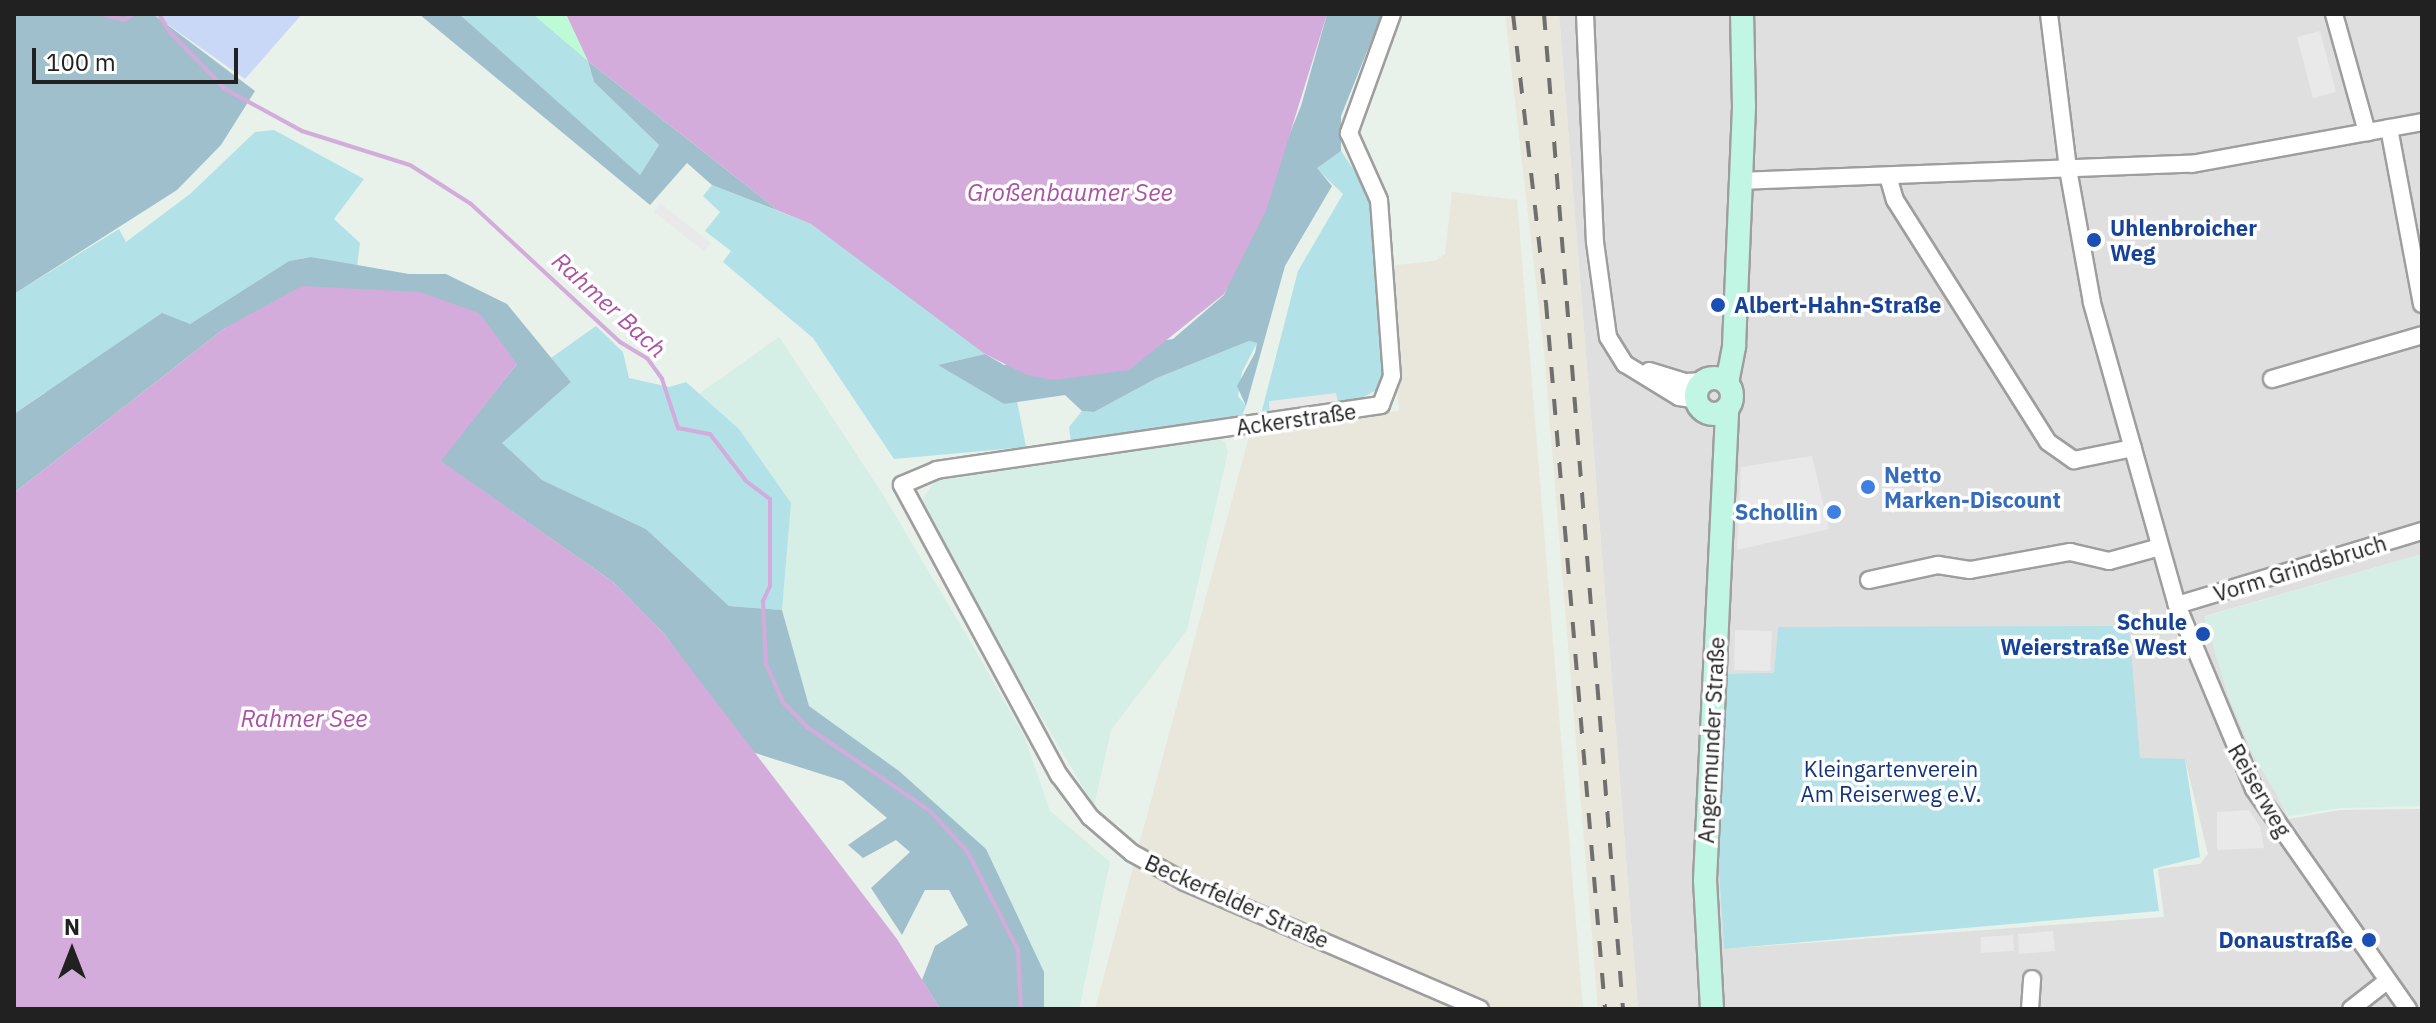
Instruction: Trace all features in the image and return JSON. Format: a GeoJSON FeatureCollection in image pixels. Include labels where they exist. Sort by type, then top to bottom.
{"type":"FeatureCollection","features":[{"type":"Feature","properties":{"kind":"main road"},"geometry":{"type":"LineString","coordinates":[[1713,394],[1734,325],[1745,61],[1742,14]]}},
{"type":"Feature","properties":{"kind":"main road","name":"Angermunder Straße"},"geometry":{"type":"LineString","coordinates":[[1712,1009],[1705,871],[1726,471],[1713,394]]}},
{"type":"Feature","properties":{"kind":"street","name":"Ackerstraße"},"geometry":{"type":"LineString","coordinates":[[902,485],[937,470],[1381,405],[1392,376],[1379,200],[1349,133],[1392,14]]}},
{"type":"Feature","properties":{"kind":"street"},"geometry":{"type":"LineString","coordinates":[[1585,14],[1596,257],[1608,337],[1625,364],[1686,382],[1713,394]]}},
{"type":"Feature","properties":{"kind":"street","name":"Reiserweg"},"geometry":{"type":"LineString","coordinates":[[2049,14],[2068,169],[2092,303],[2177,605],[2254,789],[2408,1009]]}},
{"type":"Feature","properties":{"kind":"street"},"geometry":{"type":"LineString","coordinates":[[2334,14],[2367,132]]}},
{"type":"Feature","properties":{"kind":"street"},"geometry":{"type":"LineString","coordinates":[[1740,181],[2192,164],[2422,122]]}},
{"type":"Feature","properties":{"kind":"street"},"geometry":{"type":"LineString","coordinates":[[2389,128],[2422,304]]}},
{"type":"Feature","properties":{"kind":"street"},"geometry":{"type":"LineString","coordinates":[[1888,176],[1895,200],[2048,442],[2074,460],[2133,448]]}},
{"type":"Feature","properties":{"kind":"street"},"geometry":{"type":"LineString","coordinates":[[2272,379],[2422,335]]}},
{"type":"Feature","properties":{"kind":"street","name":"Beckerfelder Straße"},"geometry":{"type":"LineString","coordinates":[[902,485],[1059,775],[1090,817],[1132,853],[1185,882],[1480,1009]]}},
{"type":"Feature","properties":{"kind":"street","name":"Vorm Grindsbruch"},"geometry":{"type":"LineString","coordinates":[[2177,605],[2422,531]]}},
{"type":"Feature","properties":{"kind":"street"},"geometry":{"type":"LineString","coordinates":[[1869,580],[1938,565],[1970,570],[2070,552],[2109,561],[2160,547]]}},
{"type":"Feature","properties":{"kind":"street"},"geometry":{"type":"LineString","coordinates":[[2030,1009],[2032,979]]}},
{"type":"Feature","properties":{"kind":"street"},"geometry":{"type":"LineString","coordinates":[[2351,1009],[2387,981]]}},
{"type":"Feature","properties":{"kind":"shaded area"},"geometry":{"type":"Polygon","coordinates":[[[14,14],[153,14],[255,91],[221,145],[177,190],[14,294],[14,14]]]}},
{"type":"Feature","properties":{"kind":"shaded area"},"geometry":{"type":"Polygon","coordinates":[[[153,14],[302,14],[245,79],[153,14]]]}},
{"type":"Feature","properties":{"kind":"shaded area"},"geometry":{"type":"Polygon","coordinates":[[[419,14],[459,14],[640,175],[659,145],[594,82],[588,61],[779,211],[712,185],[687,163],[650,205],[419,14]]]}},
{"type":"Feature","properties":{"kind":"shaded area"},"geometry":{"type":"Polygon","coordinates":[[[1327,14],[1382,14],[1341,116],[1341,151],[1317,168],[1332,186],[1285,266],[1246,406],[1237,386],[1255,353],[1257,343],[1249,341],[1157,378],[1094,412],[1082,411],[1065,395],[1004,404],[938,365],[985,354],[1004,365],[1173,339],[1224,295],[1301,106],[1327,14]]]}},
{"type":"Feature","properties":{"kind":"shaded area"},"geometry":{"type":"Polygon","coordinates":[[[1505,14],[1559,14],[1638,1009],[1598,1009],[1544,352],[1505,14]]]}},
{"type":"Feature","properties":{"kind":"shaded area"},"geometry":{"type":"Polygon","coordinates":[[[1559,14],[2422,14],[2422,554],[2205,616],[2229,698],[2289,819],[2340,810],[2422,809],[2422,1009],[1638,1009],[1559,14]],[[1778,627],[1774,674],[1726,675],[1718,856],[1724,949],[2164,917],[2158,869],[2200,864],[2208,854],[2185,759],[2140,759],[1778,627]]]}},
{"type":"Feature","properties":{"kind":"shaded area"},"geometry":{"type":"Polygon","coordinates":[[[2320,31],[2336,92],[2313,98],[2297,37],[2320,31]]]}},
{"type":"Feature","properties":{"kind":"shaded area"},"geometry":{"type":"Polygon","coordinates":[[[1452,192],[1517,200],[1583,1009],[1095,1009],[1250,433],[1399,411],[1389,266],[1435,261],[1445,254],[1452,192]]]}},
{"type":"Feature","properties":{"kind":"shaded area"},"geometry":{"type":"Polygon","coordinates":[[[660,203],[711,243],[704,251],[654,212],[660,203]]]}},
{"type":"Feature","properties":{"kind":"shaded area"},"geometry":{"type":"Polygon","coordinates":[[[311,257],[409,274],[446,274],[507,304],[571,382],[502,443],[542,480],[646,529],[729,606],[782,610],[809,706],[899,771],[986,849],[1044,972],[1044,1009],[940,1009],[922,980],[935,946],[968,925],[949,890],[925,890],[902,935],[871,888],[910,852],[896,840],[863,858],[848,845],[887,818],[843,781],[749,751],[665,635],[613,582],[440,461],[517,364],[225,328],[14,493],[14,414],[162,313],[190,324],[289,261],[311,257]]]}},
{"type":"Feature","properties":{"kind":"shaded area"},"geometry":{"type":"Polygon","coordinates":[[[779,337],[882,493],[977,653],[1024,736],[1050,811],[1110,862],[1079,1009],[1044,1009],[1044,972],[899,771],[809,706],[782,610],[791,503],[739,429],[699,394],[779,337]]]}},
{"type":"Feature","properties":{"kind":"shaded area"},"geometry":{"type":"Polygon","coordinates":[[[1336,393],[1339,413],[1271,422],[1269,401],[1336,393]]]}},
{"type":"Feature","properties":{"kind":"shaded area"},"geometry":{"type":"Polygon","coordinates":[[[1212,435],[1225,442],[1228,452],[1187,630],[1111,730],[1094,806],[922,514],[923,498],[937,479],[951,472],[1212,435]]]}},
{"type":"Feature","properties":{"kind":"shaded area"},"geometry":{"type":"Polygon","coordinates":[[[1812,456],[1829,529],[1737,550],[1741,467],[1812,456]]]}},
{"type":"Feature","properties":{"kind":"shaded area"},"geometry":{"type":"Polygon","coordinates":[[[2422,554],[2422,806],[2340,808],[2289,816],[2253,755],[2229,698],[2204,617],[2422,554]]]}},
{"type":"Feature","properties":{"kind":"shaded area"},"geometry":{"type":"Polygon","coordinates":[[[1735,630],[1772,631],[1770,671],[1734,670],[1735,630]]]}},
{"type":"Feature","properties":{"kind":"shaded area"},"geometry":{"type":"Polygon","coordinates":[[[2249,810],[2260,827],[2264,848],[2217,850],[2217,812],[2249,810]]]}},
{"type":"Feature","properties":{"kind":"shaded area"},"geometry":{"type":"Polygon","coordinates":[[[2053,931],[2055,951],[2019,954],[2018,934],[2053,931]]]}},
{"type":"Feature","properties":{"kind":"shaded area"},"geometry":{"type":"Polygon","coordinates":[[[2013,935],[2014,951],[1981,953],[1981,937],[2013,935]]]}},
{"type":"Feature","properties":{"kind":"green space"},"geometry":{"type":"Polygon","coordinates":[[[533,14],[588,61],[594,82],[659,145],[640,175],[460,15],[533,14]]]}},
{"type":"Feature","properties":{"kind":"green space"},"geometry":{"type":"Polygon","coordinates":[[[274,130],[364,179],[334,219],[360,243],[357,267],[311,257],[289,261],[190,324],[44,393],[14,414],[14,294],[119,229],[126,242],[190,194],[255,132],[274,130]]]}},
{"type":"Feature","properties":{"kind":"green space"},"geometry":{"type":"Polygon","coordinates":[[[1341,151],[1374,199],[1384,376],[1378,389],[1353,403],[1338,405],[1336,394],[1269,402],[1270,413],[1261,414],[1298,271],[1343,194],[1316,168],[1341,151]]]}},
{"type":"Feature","properties":{"kind":"green space"},"geometry":{"type":"Polygon","coordinates":[[[712,185],[811,224],[941,318],[985,354],[939,365],[1004,404],[1017,401],[1026,447],[894,459],[813,338],[723,262],[731,251],[705,231],[720,212],[703,196],[712,185]]]}},
{"type":"Feature","properties":{"kind":"green space"},"geometry":{"type":"Polygon","coordinates":[[[596,326],[623,352],[629,378],[669,387],[686,382],[739,429],[791,503],[782,610],[729,606],[646,529],[542,480],[501,443],[571,382],[551,358],[596,326]]]}},
{"type":"Feature","properties":{"kind":"green space"},"geometry":{"type":"Polygon","coordinates":[[[1249,341],[1257,343],[1242,372],[1238,396],[1246,406],[1241,418],[1071,442],[1069,427],[1082,411],[1094,412],[1157,378],[1249,341]]]}},
{"type":"Feature","properties":{"kind":"green space","name":"Kleingartenverein Am Reiserweg e.V."},"geometry":{"type":"Polygon","coordinates":[[[2129,626],[2140,758],[2185,759],[2200,857],[2153,869],[2159,911],[1724,949],[1718,856],[1726,674],[1774,673],[1778,627],[2129,626]]]}},
{"type":"Feature","properties":{"kind":"sand"},"geometry":{"type":"Polygon","coordinates":[[[533,14],[566,14],[588,61],[533,14]]]}},
{"type":"Feature","properties":{"kind":"water","name":"Großenbaumer See"},"geometry":{"type":"Polygon","coordinates":[[[566,14],[1327,14],[1266,211],[1224,294],[1129,370],[1053,380],[1027,375],[985,354],[811,224],[779,211],[588,61],[566,14]]]}},
{"type":"Feature","properties":{"kind":"water","name":"Rahmer See"},"geometry":{"type":"Polygon","coordinates":[[[302,286],[420,292],[479,313],[517,364],[441,461],[613,582],[665,635],[897,939],[940,1009],[14,1009],[14,493],[225,328],[302,286]]]}},
{"type":"Feature","properties":{"kind":"waterway","name":"Rahmer Bach"},"geometry":{"type":"LineString","coordinates":[[102,14],[124,20],[134,14]]}},
{"type":"Feature","properties":{"kind":"waterway","name":"Rahmer Bach"},"geometry":{"type":"LineString","coordinates":[[159,14],[170,32],[225,89],[302,131],[410,165],[471,204],[620,342],[647,358],[662,379],[678,428],[710,434],[746,481],[770,499],[770,586],[763,601],[766,664],[783,702],[807,727],[930,811],[967,851],[1018,950],[1021,1009]]}},
{"type":"Feature","properties":{"kind":"railway"},"geometry":{"type":"LineString","coordinates":[[1513,14],[1546,303],[1605,1009]]}},
{"type":"Feature","properties":{"kind":"railway"},"geometry":{"type":"LineString","coordinates":[[1544,14],[1623,1009]]}},
{"type":"Feature","properties":{"kind":"place","name":"Uhlenbroicher Weg"},"geometry":{"type":"Point","coordinates":[2094,240]}},
{"type":"Feature","properties":{"kind":"place","name":"Albert-Hahn-Straße"},"geometry":{"type":"Point","coordinates":[1718,305]}},
{"type":"Feature","properties":{"kind":"place","name":"Netto Marken-Discount"},"geometry":{"type":"Point","coordinates":[1868,487]}},
{"type":"Feature","properties":{"kind":"place","name":"Schollin"},"geometry":{"type":"Point","coordinates":[1834,512]}},
{"type":"Feature","properties":{"kind":"place","name":"Schule Weierstraße West"},"geometry":{"type":"Point","coordinates":[2203,634]}},
{"type":"Feature","properties":{"kind":"place","name":"Donaustraße"},"geometry":{"type":"Point","coordinates":[2369,940]}}]}
